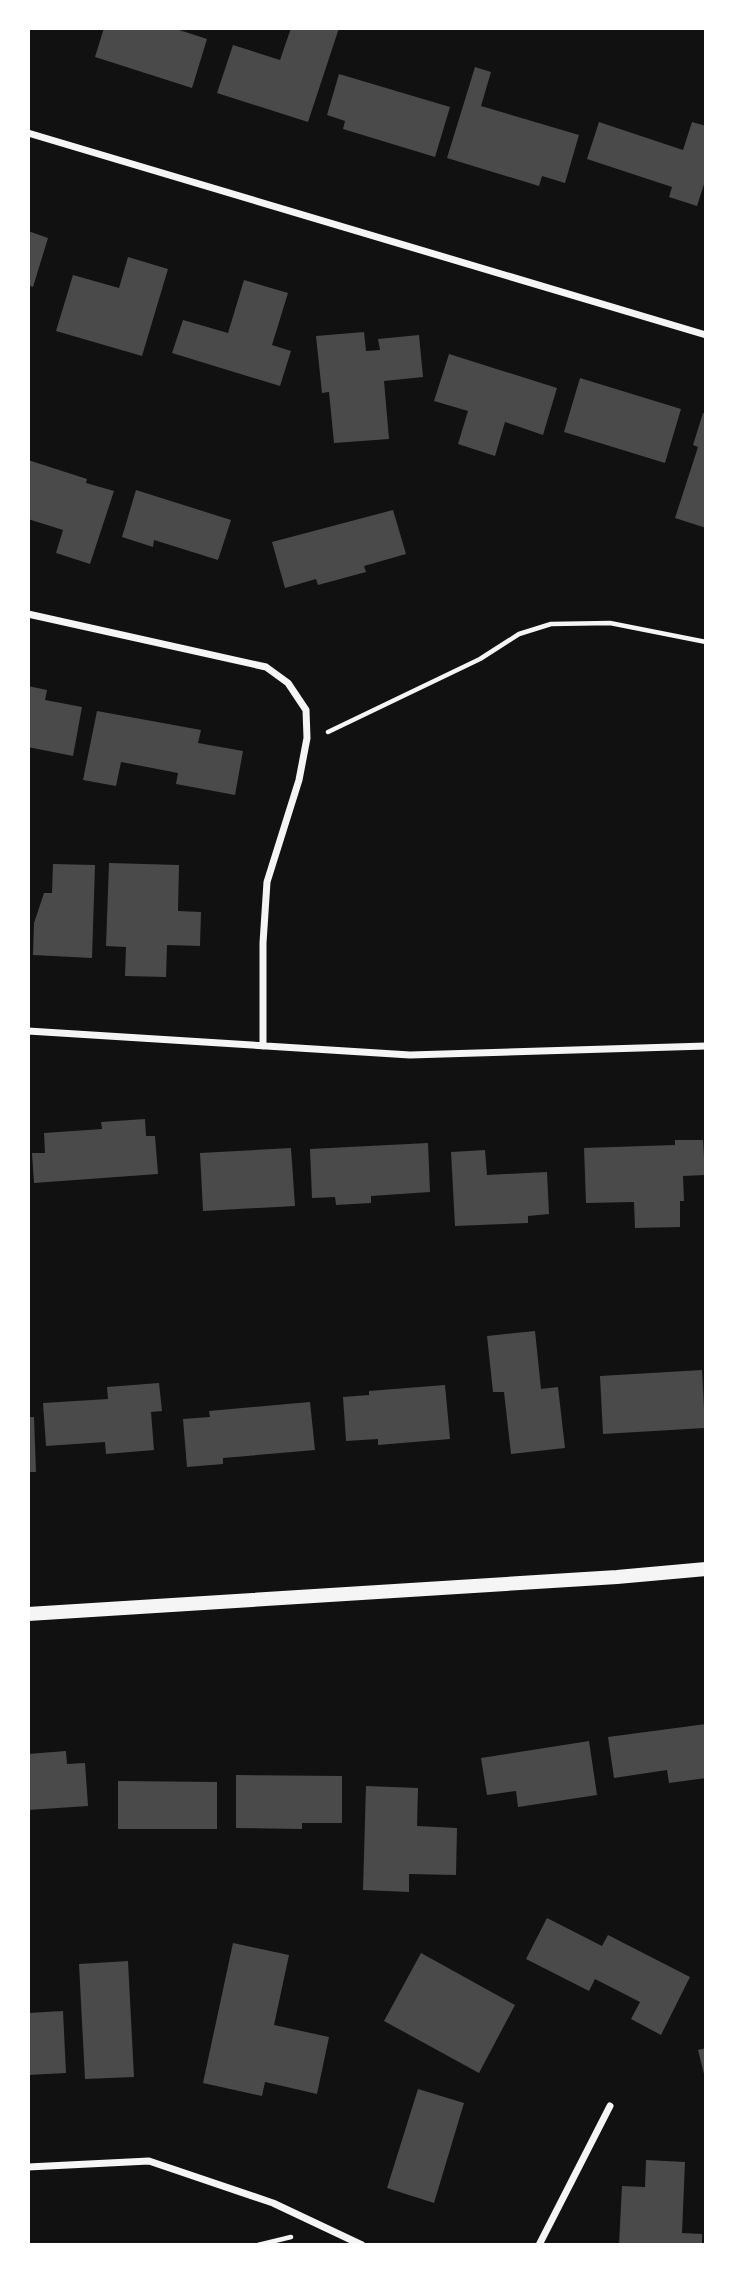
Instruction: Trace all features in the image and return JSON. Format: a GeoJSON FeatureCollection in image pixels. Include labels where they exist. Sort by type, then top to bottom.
{"type":"FeatureCollection","features":[{"type":"Feature","properties":{"kind":"main road"},"geometry":{"type":"LineString","coordinates":[[28,1614],[706,1569]]}},
{"type":"Feature","properties":{"kind":"street"},"geometry":{"type":"LineString","coordinates":[[28,133],[706,335]]}},
{"type":"Feature","properties":{"kind":"street"},"geometry":{"type":"LineString","coordinates":[[28,614],[265,667],[288,683],[306,710],[307,738],[299,780],[267,882],[262,943],[263,1046]]}},
{"type":"Feature","properties":{"kind":"street"},"geometry":{"type":"LineString","coordinates":[[28,1031],[410,1055],[706,1046]]}},
{"type":"Feature","properties":{"kind":"street"},"geometry":{"type":"LineString","coordinates":[[539,2245],[610,2106]]}},
{"type":"Feature","properties":{"kind":"street"},"geometry":{"type":"LineString","coordinates":[[28,2167],[149,2161],[273,2203],[362,2245]]}},
{"type":"Feature","properties":{"kind":"path"},"geometry":{"type":"LineString","coordinates":[[307,738],[335,730],[480,659],[519,634],[551,625],[610,623],[706,642]]}},
{"type":"Feature","properties":{"kind":"building"},"geometry":{"type":"Polygon","coordinates":[[[104,28],[173,28],[207,39],[192,88],[95,57],[104,28]]]}},
{"type":"Feature","properties":{"kind":"building"},"geometry":{"type":"Polygon","coordinates":[[[291,28],[339,28],[308,122],[217,93],[233,45],[280,60],[291,28]]]}},
{"type":"Feature","properties":{"kind":"building"},"geometry":{"type":"Polygon","coordinates":[[[475,67],[491,72],[481,106],[579,135],[565,183],[542,176],[539,186],[447,158],[475,67]]]}},
{"type":"Feature","properties":{"kind":"building"},"geometry":{"type":"Polygon","coordinates":[[[339,74],[450,107],[435,157],[343,129],[345,121],[327,115],[339,74]]]}},
{"type":"Feature","properties":{"kind":"building"},"geometry":{"type":"Polygon","coordinates":[[[599,122],[683,150],[692,122],[706,126],[706,178],[697,206],[669,197],[672,187],[587,159],[599,122]]]}},
{"type":"Feature","properties":{"kind":"building"},"geometry":{"type":"Polygon","coordinates":[[[28,231],[48,238],[33,287],[28,285],[28,231]]]}},
{"type":"Feature","properties":{"kind":"building"},"geometry":{"type":"Polygon","coordinates":[[[128,257],[168,269],[142,356],[56,331],[73,275],[119,288],[128,257]]]}},
{"type":"Feature","properties":{"kind":"building"},"geometry":{"type":"Polygon","coordinates":[[[244,280],[288,293],[272,345],[291,351],[280,386],[172,353],[183,320],[228,333],[244,280]]]}},
{"type":"Feature","properties":{"kind":"building"},"geometry":{"type":"Polygon","coordinates":[[[364,332],[366,351],[380,350],[378,339],[419,335],[423,377],[384,381],[389,439],[334,443],[329,392],[322,393],[316,336],[364,332]]]}},
{"type":"Feature","properties":{"kind":"building"},"geometry":{"type":"Polygon","coordinates":[[[449,354],[557,388],[543,435],[505,422],[495,456],[458,444],[468,411],[434,401],[449,354]]]}},
{"type":"Feature","properties":{"kind":"building"},"geometry":{"type":"Polygon","coordinates":[[[580,378],[681,409],[665,463],[564,432],[580,378]]]}},
{"type":"Feature","properties":{"kind":"building"},"geometry":{"type":"Polygon","coordinates":[[[703,413],[706,414],[706,528],[675,518],[698,447],[693,445],[703,413]]]}},
{"type":"Feature","properties":{"kind":"building"},"geometry":{"type":"Polygon","coordinates":[[[28,460],[87,479],[86,483],[114,491],[90,564],[56,553],[63,530],[28,519],[28,460]]]}},
{"type":"Feature","properties":{"kind":"building"},"geometry":{"type":"Polygon","coordinates":[[[136,490],[231,520],[218,560],[154,540],[153,547],[122,537],[136,490]]]}},
{"type":"Feature","properties":{"kind":"building"},"geometry":{"type":"Polygon","coordinates":[[[393,510],[406,554],[364,566],[366,572],[318,585],[316,579],[285,588],[272,542],[393,510]]]}},
{"type":"Feature","properties":{"kind":"building"},"geometry":{"type":"Polygon","coordinates":[[[28,686],[47,690],[45,700],[82,707],[73,756],[28,747],[28,686]]]}},
{"type":"Feature","properties":{"kind":"building"},"geometry":{"type":"Polygon","coordinates":[[[97,711],[201,730],[198,743],[243,751],[235,795],[176,784],[178,773],[121,762],[116,786],[83,780],[97,711]]]}},
{"type":"Feature","properties":{"kind":"building"},"geometry":{"type":"Polygon","coordinates":[[[109,863],[179,865],[178,911],[201,912],[200,946],[167,945],[166,977],[125,976],[126,947],[106,946],[109,863]]]}},
{"type":"Feature","properties":{"kind":"building"},"geometry":{"type":"Polygon","coordinates":[[[53,864],[95,865],[92,958],[33,955],[34,923],[44,893],[52,893],[53,864]]]}},
{"type":"Feature","properties":{"kind":"building"},"geometry":{"type":"Polygon","coordinates":[[[145,1119],[146,1136],[155,1136],[158,1174],[34,1183],[32,1153],[45,1153],[44,1133],[102,1129],[101,1122],[145,1119]]]}},
{"type":"Feature","properties":{"kind":"building"},"geometry":{"type":"Polygon","coordinates":[[[675,1140],[703,1140],[705,1175],[683,1176],[684,1201],[680,1201],[680,1227],[635,1228],[634,1202],[586,1203],[584,1148],[675,1145],[675,1140]]]}},
{"type":"Feature","properties":{"kind":"building"},"geometry":{"type":"Polygon","coordinates":[[[428,1143],[430,1192],[371,1196],[371,1203],[336,1205],[335,1197],[312,1198],[310,1149],[428,1143]]]}},
{"type":"Feature","properties":{"kind":"building"},"geometry":{"type":"Polygon","coordinates":[[[291,1148],[295,1206],[203,1211],[200,1153],[291,1148]]]}},
{"type":"Feature","properties":{"kind":"building"},"geometry":{"type":"Polygon","coordinates":[[[485,1150],[487,1175],[547,1172],[549,1214],[528,1216],[528,1223],[455,1226],[451,1152],[485,1150]]]}},
{"type":"Feature","properties":{"kind":"building"},"geometry":{"type":"Polygon","coordinates":[[[535,1331],[541,1389],[558,1387],[565,1448],[511,1454],[504,1392],[493,1392],[487,1336],[535,1331]]]}},
{"type":"Feature","properties":{"kind":"building"},"geometry":{"type":"Polygon","coordinates":[[[702,1370],[705,1428],[603,1434],[600,1376],[702,1370]]]}},
{"type":"Feature","properties":{"kind":"building"},"geometry":{"type":"Polygon","coordinates":[[[159,1383],[162,1411],[151,1412],[154,1450],[106,1454],[105,1442],[46,1446],[43,1403],[108,1399],[107,1387],[159,1383]]]}},
{"type":"Feature","properties":{"kind":"building"},"geometry":{"type":"Polygon","coordinates":[[[445,1385],[450,1439],[378,1445],[378,1439],[346,1441],[343,1397],[369,1395],[369,1391],[445,1385]]]}},
{"type":"Feature","properties":{"kind":"building"},"geometry":{"type":"Polygon","coordinates":[[[310,1402],[315,1450],[223,1458],[223,1464],[187,1467],[183,1419],[210,1417],[209,1411],[310,1402]]]}},
{"type":"Feature","properties":{"kind":"building"},"geometry":{"type":"Polygon","coordinates":[[[28,1417],[34,1417],[36,1472],[28,1472],[28,1417]]]}},
{"type":"Feature","properties":{"kind":"building"},"geometry":{"type":"Polygon","coordinates":[[[706,1724],[706,1778],[669,1783],[667,1770],[614,1778],[608,1737],[706,1724]]]}},
{"type":"Feature","properties":{"kind":"building"},"geometry":{"type":"Polygon","coordinates":[[[589,1741],[597,1795],[518,1807],[516,1791],[487,1795],[481,1758],[589,1741]]]}},
{"type":"Feature","properties":{"kind":"building"},"geometry":{"type":"Polygon","coordinates":[[[66,1751],[67,1764],[85,1763],[88,1806],[28,1810],[28,1754],[66,1751]]]}},
{"type":"Feature","properties":{"kind":"building"},"geometry":{"type":"Polygon","coordinates":[[[236,1775],[342,1776],[342,1823],[302,1823],[302,1829],[236,1828],[236,1775]]]}},
{"type":"Feature","properties":{"kind":"building"},"geometry":{"type":"Polygon","coordinates":[[[118,1781],[217,1782],[217,1829],[118,1829],[118,1781]]]}},
{"type":"Feature","properties":{"kind":"building"},"geometry":{"type":"Polygon","coordinates":[[[366,1786],[418,1788],[417,1826],[457,1828],[456,1875],[409,1874],[409,1892],[363,1890],[366,1786]]]}},
{"type":"Feature","properties":{"kind":"building"},"geometry":{"type":"Polygon","coordinates":[[[547,1918],[602,1946],[608,1935],[690,1977],[661,2035],[631,2019],[640,2002],[595,1979],[589,1991],[526,1959],[547,1918]]]}},
{"type":"Feature","properties":{"kind":"building"},"geometry":{"type":"Polygon","coordinates":[[[233,1943],[289,1955],[274,2025],[329,2037],[317,2094],[265,2082],[262,2096],[203,2083],[233,1943]]]}},
{"type":"Feature","properties":{"kind":"building"},"geometry":{"type":"Polygon","coordinates":[[[421,1953],[515,2005],[479,2073],[384,2021],[421,1953]]]}},
{"type":"Feature","properties":{"kind":"building"},"geometry":{"type":"Polygon","coordinates":[[[128,1961],[134,2077],[85,2079],[79,1964],[128,1961]]]}},
{"type":"Feature","properties":{"kind":"building"},"geometry":{"type":"Polygon","coordinates":[[[63,2011],[66,2073],[28,2075],[28,2013],[63,2011]]]}},
{"type":"Feature","properties":{"kind":"building"},"geometry":{"type":"Polygon","coordinates":[[[706,2048],[706,2078],[705,2078],[698,2050],[706,2048]]]}},
{"type":"Feature","properties":{"kind":"building"},"geometry":{"type":"Polygon","coordinates":[[[418,2089],[464,2103],[434,2203],[387,2188],[418,2089]]]}},
{"type":"Feature","properties":{"kind":"building"},"geometry":{"type":"Polygon","coordinates":[[[646,2160],[685,2162],[682,2233],[702,2234],[702,2245],[619,2245],[622,2186],[645,2187],[646,2160]]]}}]}
